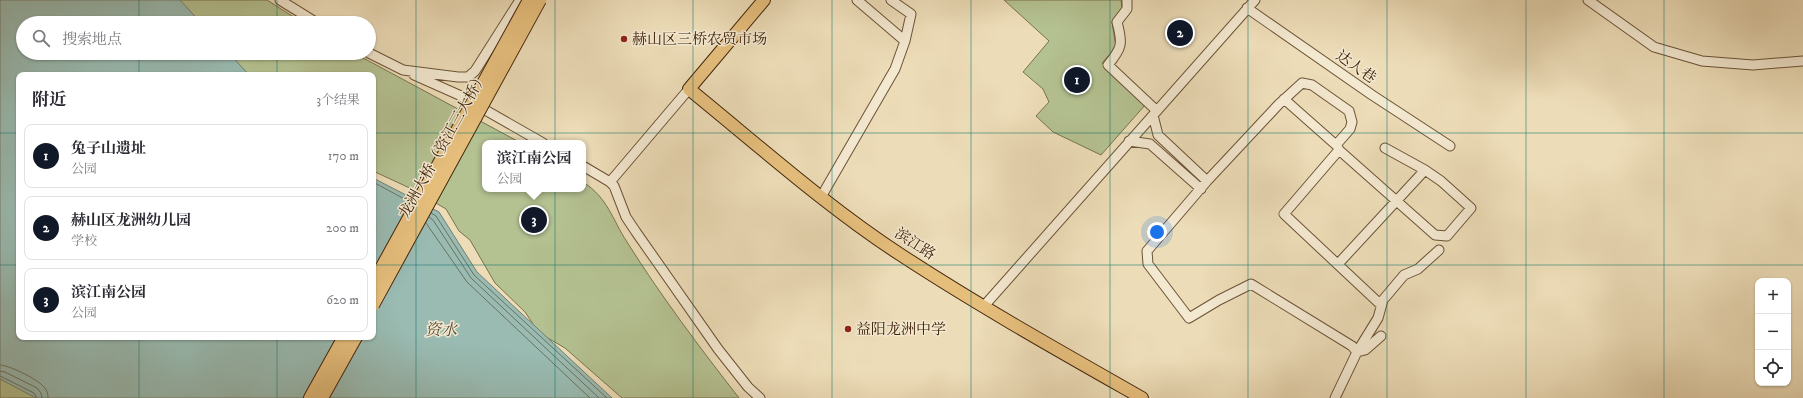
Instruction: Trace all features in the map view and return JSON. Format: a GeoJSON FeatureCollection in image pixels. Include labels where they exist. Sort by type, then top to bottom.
{"type":"FeatureCollection","features":[{"type":"Feature","properties":{"kind":"main road","name":"龙洲大桥（资江三大桥）"},"geometry":{"type":"LineString","coordinates":[[376,279],[529,0]]}},
{"type":"Feature","properties":{"kind":"main road","name":"龙洲大桥（资江三大桥）"},"geometry":{"type":"LineString","coordinates":[[376,301],[540,0]]}},
{"type":"Feature","properties":{"kind":"main road"},"geometry":{"type":"LineString","coordinates":[[689,89],[764,0]]}},
{"type":"Feature","properties":{"kind":"main road","name":"滨江路"},"geometry":{"type":"LineString","coordinates":[[689,89],[821,197],[900,254],[1060,352],[1142,398]]}},
{"type":"Feature","properties":{"kind":"main road"},"geometry":{"type":"LineString","coordinates":[[310,398],[342,340]]}},
{"type":"Feature","properties":{"kind":"main road"},"geometry":{"type":"LineString","coordinates":[[322,398],[354,340]]}},
{"type":"Feature","properties":{"kind":"street"},"geometry":{"type":"LineString","coordinates":[[280,0],[305,16]]}},
{"type":"Feature","properties":{"kind":"street"},"geometry":{"type":"LineString","coordinates":[[285,0],[292,8]]}},
{"type":"Feature","properties":{"kind":"street"},"geometry":{"type":"LineString","coordinates":[[403,70],[458,77],[468,76],[475,72],[520,0]]}},
{"type":"Feature","properties":{"kind":"street"},"geometry":{"type":"LineString","coordinates":[[857,0],[905,41]]}},
{"type":"Feature","properties":{"kind":"street"},"geometry":{"type":"LineString","coordinates":[[821,197],[895,69],[905,41],[911,14],[890,0]]}},
{"type":"Feature","properties":{"kind":"street"},"geometry":{"type":"LineString","coordinates":[[1127,0],[1127,9],[1117,22],[1122,41],[1118,52],[1108,65],[1155,113],[1158,135],[1207,181]]}},
{"type":"Feature","properties":{"kind":"street"},"geometry":{"type":"LineString","coordinates":[[984,306],[1255,0]]}},
{"type":"Feature","properties":{"kind":"street"},"geometry":{"type":"LineString","coordinates":[[1588,0],[1654,47],[1702,61],[1753,65],[1803,61]]}},
{"type":"Feature","properties":{"kind":"street","name":"达人巷"},"geometry":{"type":"LineString","coordinates":[[1247,8],[1372,95],[1450,146]]}},
{"type":"Feature","properties":{"kind":"street"},"geometry":{"type":"LineString","coordinates":[[376,56],[459,95],[538,140]]}},
{"type":"Feature","properties":{"kind":"street"},"geometry":{"type":"LineString","coordinates":[[1356,352],[1352,346],[1251,284],[1219,300],[1189,318],[1148,264],[1147,251],[1207,181],[1302,83],[1312,85],[1349,111],[1352,122],[1350,129],[1338,147],[1284,214],[1381,305]]}},
{"type":"Feature","properties":{"kind":"street"},"geometry":{"type":"LineString","coordinates":[[610,182],[689,89]]}},
{"type":"Feature","properties":{"kind":"street"},"geometry":{"type":"LineString","coordinates":[[1284,100],[1435,234],[1447,236],[1471,208],[1441,180],[1385,148]]}},
{"type":"Feature","properties":{"kind":"street"},"geometry":{"type":"LineString","coordinates":[[1129,141],[1150,144],[1201,189]]}},
{"type":"Feature","properties":{"kind":"street"},"geometry":{"type":"LineString","coordinates":[[586,168],[614,186],[626,217],[718,349],[748,387],[760,398]]}},
{"type":"Feature","properties":{"kind":"street"},"geometry":{"type":"LineString","coordinates":[[1338,264],[1425,170]]}},
{"type":"Feature","properties":{"kind":"street"},"geometry":{"type":"LineString","coordinates":[[1335,398],[1356,352],[1378,318],[1383,300],[1404,275],[1418,269],[1439,250]]}},
{"type":"Feature","properties":{"kind":"street"},"geometry":{"type":"LineString","coordinates":[[1356,352],[1365,350],[1381,336]]}},
{"type":"Feature","properties":{"kind":"green space"},"geometry":{"type":"Polygon","coordinates":[[[172,0],[267,0],[292,16],[190,16],[172,0]]]}},
{"type":"Feature","properties":{"kind":"green space"},"geometry":{"type":"Polygon","coordinates":[[[1004,0],[1121,0],[1122,9],[1112,22],[1116,47],[1102,63],[1146,104],[1101,155],[1053,132],[1036,116],[1049,102],[1043,89],[1023,72],[1049,41],[1004,0]]]}},
{"type":"Feature","properties":{"kind":"green space"},"geometry":{"type":"Polygon","coordinates":[[[233,60],[367,60],[515,140],[482,140],[482,192],[586,192],[586,184],[604,202],[627,242],[653,282],[695,341],[739,398],[622,398],[565,348],[539,333],[525,312],[495,283],[470,240],[459,231],[446,209],[414,190],[376,172],[376,72],[246,72],[233,60]]]}},
{"type":"Feature","properties":{"kind":"green space"},"geometry":{"type":"Polygon","coordinates":[[[0,375],[47,398],[0,398],[0,375]]]}},
{"type":"Feature","properties":{"kind":"water","name":"资水"},"geometry":{"type":"Polygon","coordinates":[[[0,0],[180,0],[195,16],[16,16],[16,60],[235,60],[246,72],[16,72],[16,340],[376,340],[376,180],[439,212],[477,272],[612,398],[36,398],[0,379],[0,0]]]}},
{"type":"Feature","properties":{"kind":"place","name":"赫山区龙洲幼儿园"},"geometry":{"type":"Point","coordinates":[1180,33]}},
{"type":"Feature","properties":{"kind":"place","name":"赫山区三桥农贸市场"},"geometry":{"type":"Point","coordinates":[624,39]}},
{"type":"Feature","properties":{"kind":"place","name":"兔子山遗址"},"geometry":{"type":"Point","coordinates":[1077,80]}},
{"type":"Feature","properties":{"kind":"place","name":"滨江南公园"},"geometry":{"type":"Point","coordinates":[534,220]}},
{"type":"Feature","properties":{"kind":"place","name":"益阳龙洲中学"},"geometry":{"type":"Point","coordinates":[848,329]}}]}
